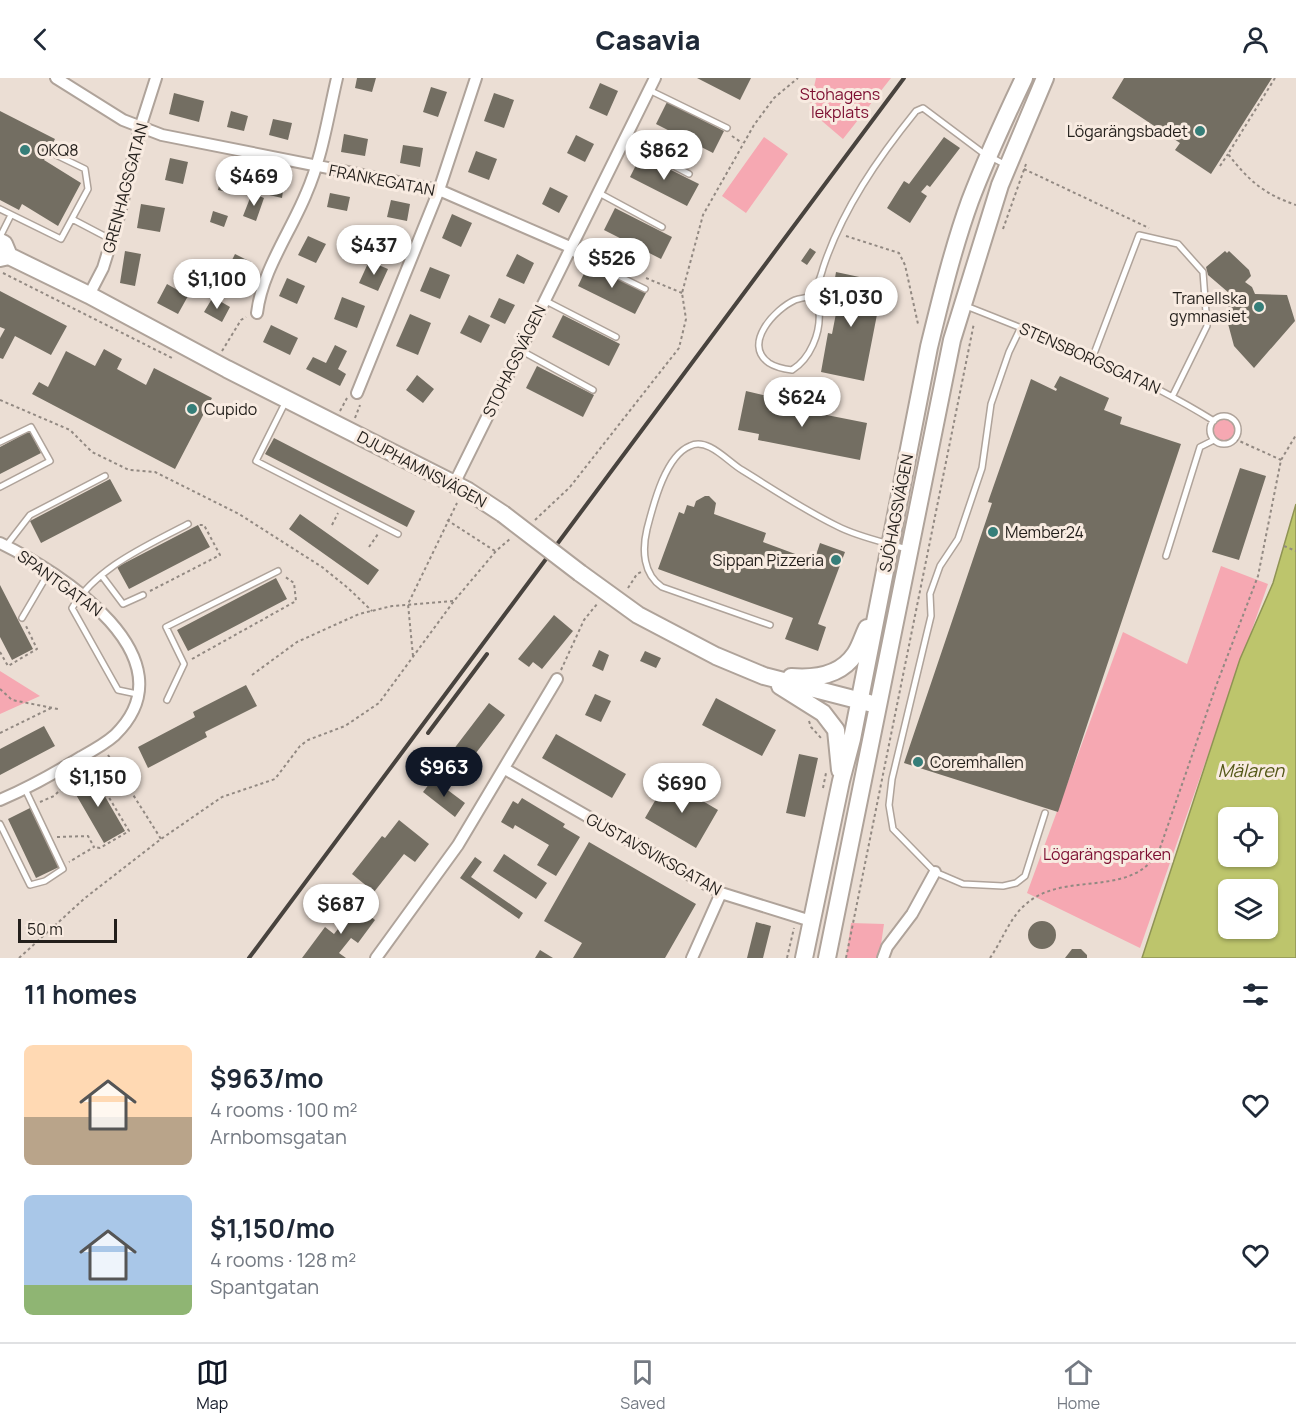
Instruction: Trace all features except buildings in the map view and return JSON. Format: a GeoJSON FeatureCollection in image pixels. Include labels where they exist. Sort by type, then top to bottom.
{"type":"FeatureCollection","features":[{"type":"Feature","properties":{"kind":"main road","name":"SJÖHAGSVÄGEN"},"geometry":{"type":"LineString","coordinates":[[804,958],[860,701],[929,347],[970,202],[988,156],[1024,78]]}},
{"type":"Feature","properties":{"kind":"main road","name":"SJÖHAGSVÄGEN"},"geometry":{"type":"LineString","coordinates":[[827,958],[952,340],[970,307],[1000,185],[1045,78]]}},
{"type":"Feature","properties":{"kind":"main road"},"geometry":{"type":"LineString","coordinates":[[911,435],[931,393],[950,319],[970,307],[957,288],[956,248]]}},
{"type":"Feature","properties":{"kind":"main road","name":"DJUPHAMNSVÄGEN"},"geometry":{"type":"LineString","coordinates":[[3,252],[454,484],[503,514],[638,615],[716,656],[764,676],[879,706]]}},
{"type":"Feature","properties":{"kind":"main road"},"geometry":{"type":"LineString","coordinates":[[764,676],[808,678],[836,672],[855,655],[879,601]]}},
{"type":"Feature","properties":{"kind":"main road"},"geometry":{"type":"LineString","coordinates":[[764,676],[823,712],[836,730],[841,781]]}},
{"type":"Feature","properties":{"kind":"main road"},"geometry":{"type":"LineString","coordinates":[[850,841],[847,820],[866,712],[860,701]]}},
{"type":"Feature","properties":{"kind":"main road"},"geometry":{"type":"LineString","coordinates":[[811,921],[832,927]]}},
{"type":"Feature","properties":{"kind":"street","name":"FRANKEGATAN"},"geometry":{"type":"LineString","coordinates":[[56,78],[123,120],[140,128],[162,135],[316,167],[439,190],[569,249]]}},
{"type":"Feature","properties":{"kind":"street","name":"GRENHAGSGATAN"},"geometry":{"type":"LineString","coordinates":[[89,295],[103,268],[112,240],[140,128],[156,78]]}},
{"type":"Feature","properties":{"kind":"street"},"geometry":{"type":"LineString","coordinates":[[257,313],[260,294],[307,193],[316,167],[337,78]]}},
{"type":"Feature","properties":{"kind":"street"},"geometry":{"type":"LineString","coordinates":[[357,393],[439,190],[477,78]]}},
{"type":"Feature","properties":{"kind":"street","name":"STOHAGSVÄGEN"},"geometry":{"type":"LineString","coordinates":[[454,484],[655,78]]}},
{"type":"Feature","properties":{"kind":"street","name":"SPANTGATAN"},"geometry":{"type":"LineString","coordinates":[[0,800],[102,745],[115,735],[132,711],[139,681],[137,664],[131,651],[112,623],[81,594],[3,544]]}},
{"type":"Feature","properties":{"kind":"street"},"geometry":{"type":"LineString","coordinates":[[376,958],[458,845],[557,679]]}},
{"type":"Feature","properties":{"kind":"street","name":"GUSTAVSVIKSGATAN"},"geometry":{"type":"LineString","coordinates":[[505,769],[721,893],[811,921]]}},
{"type":"Feature","properties":{"kind":"street"},"geometry":{"type":"LineString","coordinates":[[883,958],[887,946],[912,914],[935,872]]}},
{"type":"Feature","properties":{"kind":"street"},"geometry":{"type":"LineString","coordinates":[[692,958],[721,893]]}},
{"type":"Feature","properties":{"kind":"lane"},"geometry":{"type":"LineString","coordinates":[[649,90],[727,128]]}},
{"type":"Feature","properties":{"kind":"lane"},"geometry":{"type":"LineString","coordinates":[[814,296],[796,300],[778,312],[763,331],[758,344],[761,354],[769,363],[792,370],[802,364],[812,348],[817,333],[819,311],[814,296],[835,233],[873,168],[916,111],[923,108],[988,156],[1007,166]]}},
{"type":"Feature","properties":{"kind":"lane"},"geometry":{"type":"LineString","coordinates":[[624,140],[689,174]]}},
{"type":"Feature","properties":{"kind":"lane"},"geometry":{"type":"LineString","coordinates":[[0,210],[61,239],[88,189],[85,169],[52,153]]}},
{"type":"Feature","properties":{"kind":"lane"},"geometry":{"type":"LineString","coordinates":[[598,192],[662,227]]}},
{"type":"Feature","properties":{"kind":"lane"},"geometry":{"type":"LineString","coordinates":[[0,237],[11,215]]}},
{"type":"Feature","properties":{"kind":"lane"},"geometry":{"type":"LineString","coordinates":[[72,219],[112,240]]}},
{"type":"Feature","properties":{"kind":"lane"},"geometry":{"type":"LineString","coordinates":[[1092,359],[1139,234],[1178,244],[1203,272],[1207,326],[1173,395]]}},
{"type":"Feature","properties":{"kind":"lane"},"geometry":{"type":"LineString","coordinates":[[569,249],[645,290]]}},
{"type":"Feature","properties":{"kind":"lane"},"geometry":{"type":"LineString","coordinates":[[544,300],[616,337]]}},
{"type":"Feature","properties":{"kind":"lane","name":"STENSBORGSGATAN"},"geometry":{"type":"LineString","coordinates":[[970,307],[1021,327],[1173,395],[1214,421],[1226,416],[1234,420],[1238,431],[1235,440]]}},
{"type":"Feature","properties":{"kind":"lane"},"geometry":{"type":"LineString","coordinates":[[1021,327],[1009,352],[991,404],[982,468],[958,538],[940,566],[930,594],[931,616],[892,779],[889,805],[892,829],[935,872],[963,884],[1003,886],[1016,883],[1025,876],[1046,813]]}},
{"type":"Feature","properties":{"kind":"lane"},"geometry":{"type":"LineString","coordinates":[[520,350],[593,390]]}},
{"type":"Feature","properties":{"kind":"lane"},"geometry":{"type":"LineString","coordinates":[[288,399],[256,460],[398,534]]}},
{"type":"Feature","properties":{"kind":"lane"},"geometry":{"type":"LineString","coordinates":[[1214,421],[1210,432],[1214,440],[1227,444],[1235,440]]}},
{"type":"Feature","properties":{"kind":"lane"},"geometry":{"type":"LineString","coordinates":[[0,442],[31,427],[50,461],[0,487]]}},
{"type":"Feature","properties":{"kind":"lane"},"geometry":{"type":"LineString","coordinates":[[1166,556],[1200,447],[1214,440]]}},
{"type":"Feature","properties":{"kind":"lane"},"geometry":{"type":"LineString","coordinates":[[770,625],[662,587],[652,580],[647,569],[644,543],[654,502],[677,456],[690,446],[700,444],[711,448],[739,469],[838,527],[911,550]]}},
{"type":"Feature","properties":{"kind":"lane"},"geometry":{"type":"LineString","coordinates":[[3,544],[30,515],[105,476]]}},
{"type":"Feature","properties":{"kind":"lane"},"geometry":{"type":"LineString","coordinates":[[137,694],[118,690],[72,608],[81,594],[120,560],[188,524]]}},
{"type":"Feature","properties":{"kind":"lane"},"geometry":{"type":"LineString","coordinates":[[167,700],[184,664],[166,627],[278,571]]}},
{"type":"Feature","properties":{"kind":"lane"},"geometry":{"type":"LineString","coordinates":[[22,618],[50,572]]}},
{"type":"Feature","properties":{"kind":"lane"},"geometry":{"type":"LineString","coordinates":[[102,576],[123,604],[143,595]]}},
{"type":"Feature","properties":{"kind":"lane"},"geometry":{"type":"LineString","coordinates":[[0,824],[30,885],[45,881],[63,869],[25,788]]}},
{"type":"Feature","properties":{"kind":"path"},"geometry":{"type":"LineString","coordinates":[[531,523],[570,487],[679,348],[686,319],[682,293],[702,215],[753,125],[774,98],[798,78]]}},
{"type":"Feature","properties":{"kind":"path"},"geometry":{"type":"LineString","coordinates":[[1220,166],[1275,78]]}},
{"type":"Feature","properties":{"kind":"path"},"geometry":{"type":"LineString","coordinates":[[1228,154],[1240,170],[1262,191],[1296,205]]}},
{"type":"Feature","properties":{"kind":"path"},"geometry":{"type":"LineString","coordinates":[[1002,233],[1028,159]]}},
{"type":"Feature","properties":{"kind":"path"},"geometry":{"type":"LineString","coordinates":[[1024,169],[1148,226],[1156,238]]}},
{"type":"Feature","properties":{"kind":"path"},"geometry":{"type":"LineString","coordinates":[[835,233],[883,246],[899,253],[905,265],[919,325]]}},
{"type":"Feature","properties":{"kind":"path"},"geometry":{"type":"LineString","coordinates":[[846,958],[970,307]]}},
{"type":"Feature","properties":{"kind":"path"},"geometry":{"type":"LineString","coordinates":[[221,352],[241,320],[257,313]]}},
{"type":"Feature","properties":{"kind":"path"},"geometry":{"type":"LineString","coordinates":[[0,400],[70,430],[92,452],[129,470],[155,472],[239,514],[322,567],[372,611]]}},
{"type":"Feature","properties":{"kind":"path"},"geometry":{"type":"LineString","coordinates":[[990,958],[1020,909],[1035,897],[1061,888],[1130,875],[1150,863],[1159,851],[1216,686],[1258,576],[1281,460],[1296,435]]}},
{"type":"Feature","properties":{"kind":"path"},"geometry":{"type":"LineString","coordinates":[[1235,440],[1281,460]]}},
{"type":"Feature","properties":{"kind":"path"},"geometry":{"type":"LineString","coordinates":[[413,656],[408,604],[457,503]]}},
{"type":"Feature","properties":{"kind":"path"},"geometry":{"type":"LineString","coordinates":[[332,525],[338,515],[339,504]]}},
{"type":"Feature","properties":{"kind":"path"},"geometry":{"type":"LineString","coordinates":[[447,520],[496,551]]}},
{"type":"Feature","properties":{"kind":"path"},"geometry":{"type":"LineString","coordinates":[[143,595],[220,555],[204,525],[188,524]]}},
{"type":"Feature","properties":{"kind":"path"},"geometry":{"type":"LineString","coordinates":[[369,547],[383,526]]}},
{"type":"Feature","properties":{"kind":"path"},"geometry":{"type":"LineString","coordinates":[[19,958],[85,898],[161,839],[222,797],[275,779],[300,746],[309,740],[345,726],[379,703],[454,601],[496,551],[515,536]]}},
{"type":"Feature","properties":{"kind":"path"},"geometry":{"type":"LineString","coordinates":[[1284,546],[1296,551]]}},
{"type":"Feature","properties":{"kind":"path"},"geometry":{"type":"LineString","coordinates":[[184,664],[296,601],[294,583],[278,571]]}},
{"type":"Feature","properties":{"kind":"path"},"geometry":{"type":"LineString","coordinates":[[626,590],[637,574]]}},
{"type":"Feature","properties":{"kind":"path"},"geometry":{"type":"LineString","coordinates":[[252,675],[297,642],[359,614],[408,604],[454,601]]}},
{"type":"Feature","properties":{"kind":"path"},"geometry":{"type":"LineString","coordinates":[[557,679],[584,620],[599,602]]}},
{"type":"Feature","properties":{"kind":"path"},"geometry":{"type":"LineString","coordinates":[[0,652],[8,666],[37,649],[22,618]]}},
{"type":"Feature","properties":{"kind":"path"},"geometry":{"type":"LineString","coordinates":[[0,689],[12,700],[58,709]]}},
{"type":"Feature","properties":{"kind":"path"},"geometry":{"type":"LineString","coordinates":[[0,733],[53,708]]}},
{"type":"Feature","properties":{"kind":"path"},"geometry":{"type":"LineString","coordinates":[[808,718],[811,727],[816,732]]}},
{"type":"Feature","properties":{"kind":"path"},"geometry":{"type":"LineString","coordinates":[[102,745],[161,839]]}},
{"type":"Feature","properties":{"kind":"path"},"geometry":{"type":"LineString","coordinates":[[33,806],[54,796],[68,782],[92,769],[129,831],[100,848],[94,847],[71,859],[63,869]]}},
{"type":"Feature","properties":{"kind":"path"},"geometry":{"type":"LineString","coordinates":[[48,837],[88,836],[94,847]]}},
{"type":"Feature","properties":{"kind":"green space","name":"Stohagens lekplats"},"geometry":{"type":"Polygon","coordinates":[[[816,78],[891,78],[843,139],[809,110],[816,78]]]}},
{"type":"Feature","properties":{"kind":"green space"},"geometry":{"type":"Polygon","coordinates":[[[764,137],[788,154],[746,213],[722,196],[764,137]]]}},
{"type":"Feature","properties":{"kind":"green space"},"geometry":{"type":"Polygon","coordinates":[[[1224,419],[1232,422],[1235,430],[1232,438],[1224,441],[1216,438],[1213,430],[1216,422],[1224,419]]]}},
{"type":"Feature","properties":{"kind":"green space","name":"Lögarängsparken"},"geometry":{"type":"Polygon","coordinates":[[[1221,566],[1268,584],[1140,948],[1027,893],[1123,632],[1187,664],[1221,566]]]}},
{"type":"Feature","properties":{"kind":"green space"},"geometry":{"type":"Polygon","coordinates":[[[0,671],[40,696],[0,714],[0,671]]]}},
{"type":"Feature","properties":{"kind":"green space"},"geometry":{"type":"Polygon","coordinates":[[[851,923],[884,924],[879,958],[846,958],[851,923]]]}},
{"type":"Feature","properties":{"kind":"water","name":"Mälaren"},"geometry":{"type":"Polygon","coordinates":[[[1296,504],[1296,958],[1142,958],[1240,659],[1273,583],[1296,504]]]}},
{"type":"Feature","properties":{"kind":"railway"},"geometry":{"type":"LineString","coordinates":[[249,958],[904,78]]}},
{"type":"Feature","properties":{"kind":"railway"},"geometry":{"type":"LineString","coordinates":[[428,733],[487,654]]}},
{"type":"Feature","properties":{"kind":"place","name":"Lögarängsbadet"},"geometry":{"type":"Point","coordinates":[1200,131]}},
{"type":"Feature","properties":{"kind":"place","name":"OKQ8"},"geometry":{"type":"Point","coordinates":[25,150]}},
{"type":"Feature","properties":{"kind":"place","name":"Tranellska gymnasiet"},"geometry":{"type":"Point","coordinates":[1259,307]}},
{"type":"Feature","properties":{"kind":"place","name":"Cupido"},"geometry":{"type":"Point","coordinates":[192,409]}},
{"type":"Feature","properties":{"kind":"place","name":"Member24"},"geometry":{"type":"Point","coordinates":[993,532]}},
{"type":"Feature","properties":{"kind":"place","name":"Sippan Pizzeria"},"geometry":{"type":"Point","coordinates":[836,560]}},
{"type":"Feature","properties":{"kind":"place","name":"Coremhallen"},"geometry":{"type":"Point","coordinates":[918,762]}}]}
